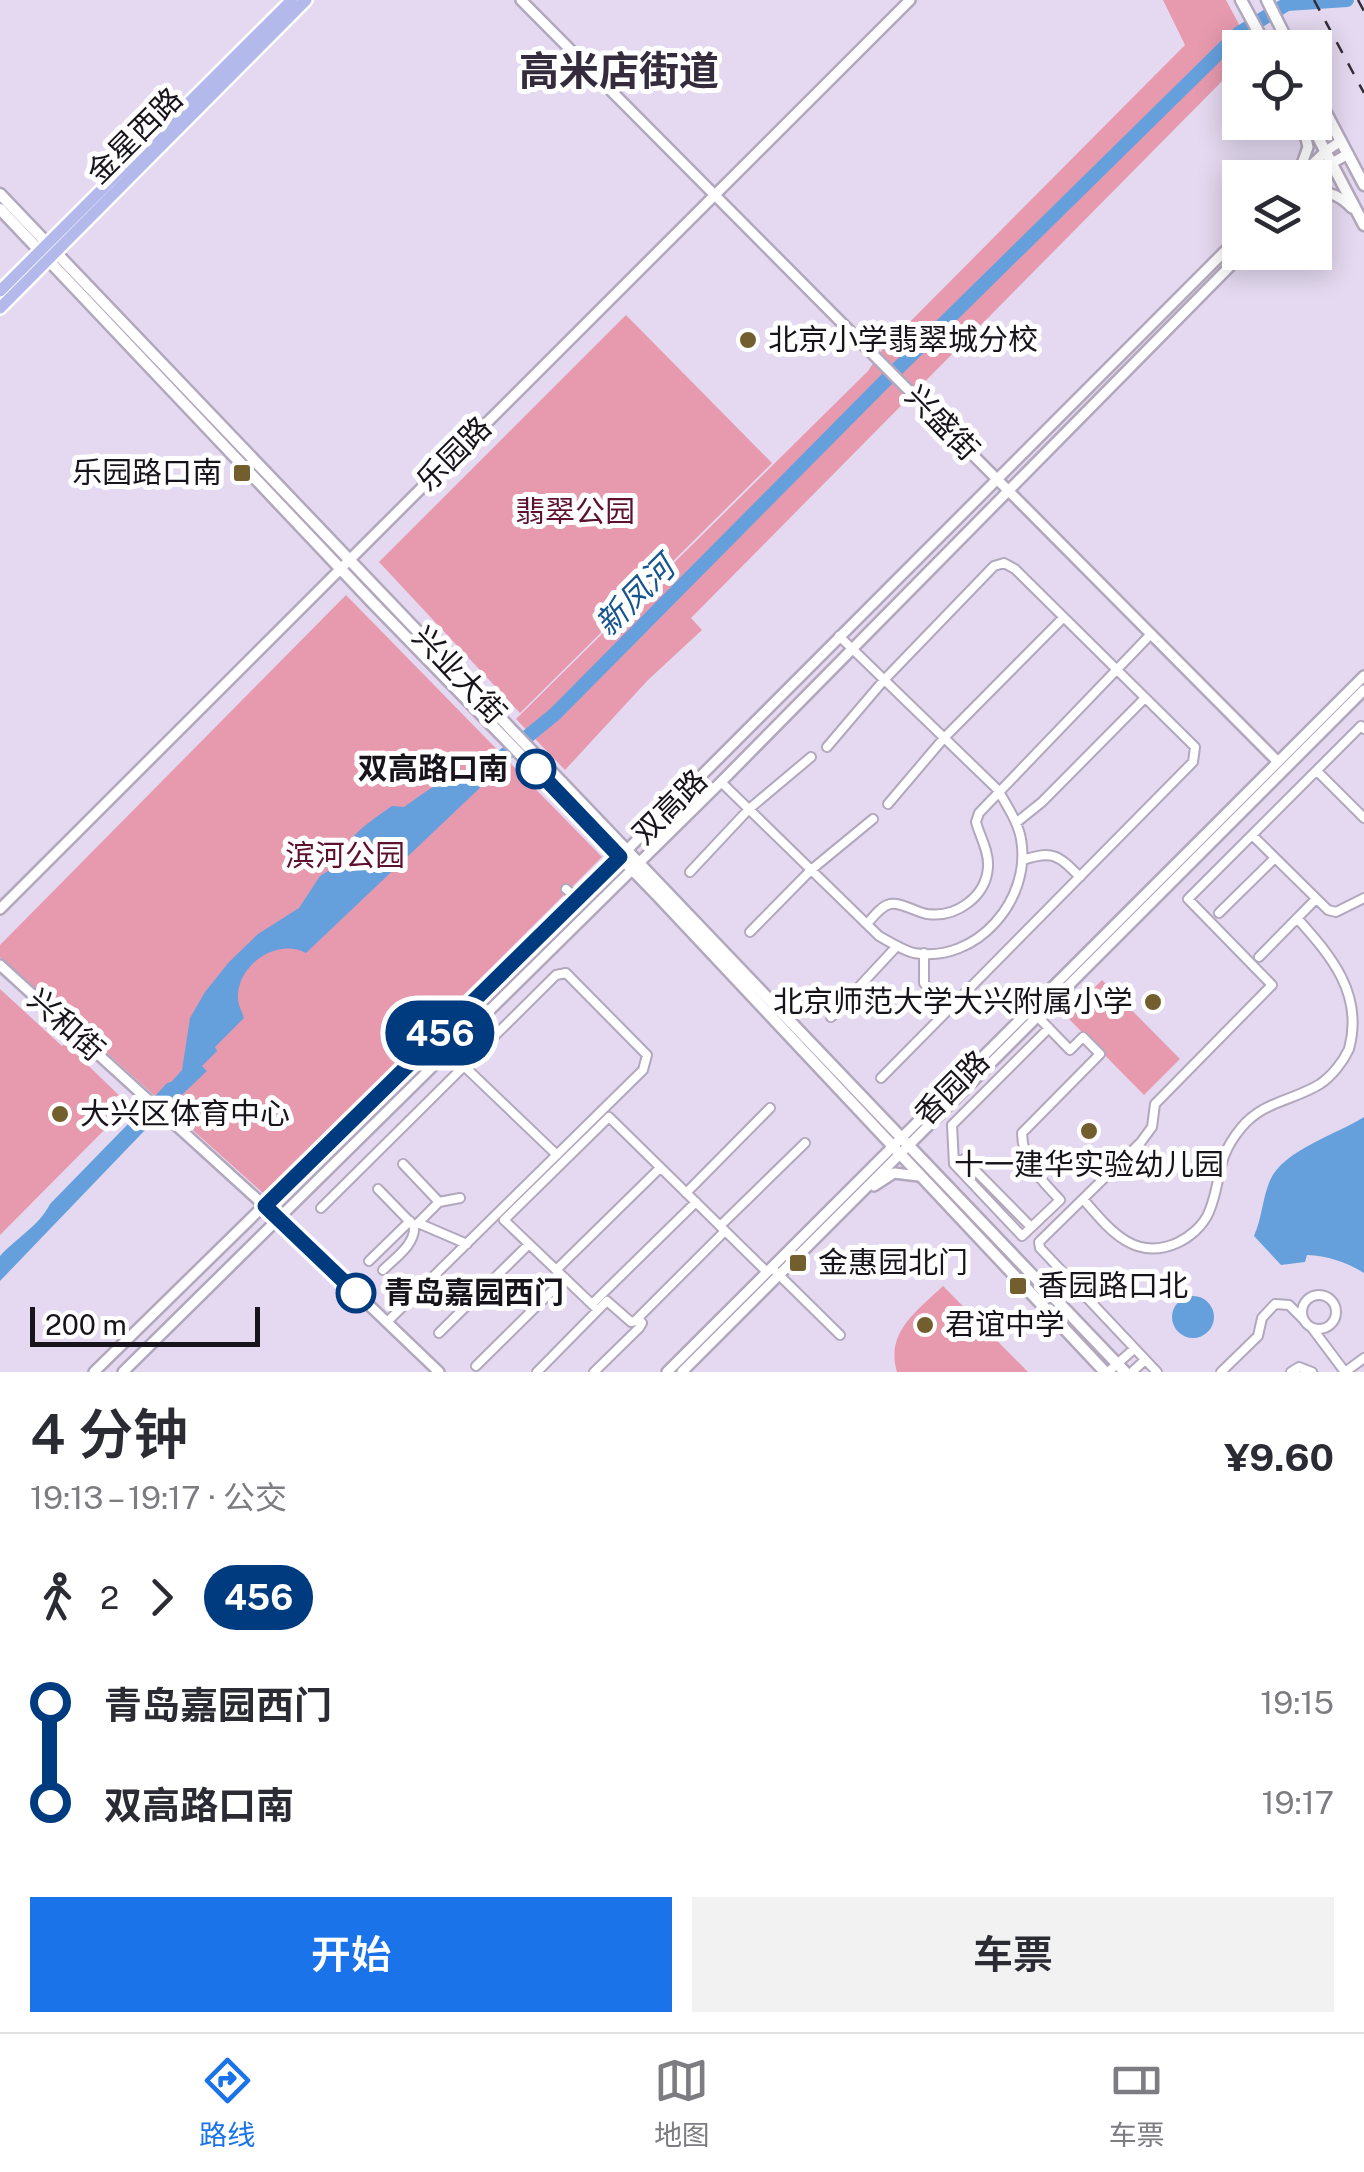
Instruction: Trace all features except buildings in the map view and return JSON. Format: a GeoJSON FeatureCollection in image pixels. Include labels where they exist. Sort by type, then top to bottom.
{"type":"FeatureCollection","features":[{"type":"Feature","properties":{"kind":"main road","name":"金星西路"},"geometry":{"type":"LineString","coordinates":[[0,308],[49,250],[292,0]]}},
{"type":"Feature","properties":{"kind":"main road","name":"金星西路"},"geometry":{"type":"LineString","coordinates":[[0,291],[49,250],[306,0]]}},
{"type":"Feature","properties":{"kind":"main road"},"geometry":{"type":"LineString","coordinates":[[1266,0],[1282,30]]}},
{"type":"Feature","properties":{"kind":"main road"},"geometry":{"type":"LineString","coordinates":[[1241,1],[1257,30]]}},
{"type":"Feature","properties":{"kind":"main road"},"geometry":{"type":"LineString","coordinates":[[1332,124],[1364,188],[1358,192],[1358,214]]}},
{"type":"Feature","properties":{"kind":"main road"},"geometry":{"type":"LineString","coordinates":[[1319,140],[1330,160]]}},
{"type":"Feature","properties":{"kind":"main road"},"geometry":{"type":"LineString","coordinates":[[1332,163],[1358,214]]}},
{"type":"Feature","properties":{"kind":"main road","name":"兴业大街"},"geometry":{"type":"LineString","coordinates":[[0,194],[340,568],[623,853],[920,1176],[1117,1370]]}},
{"type":"Feature","properties":{"kind":"main road","name":"兴业大街"},"geometry":{"type":"LineString","coordinates":[[0,209],[49,250],[350,559],[510,736]]}},
{"type":"Feature","properties":{"kind":"main road","name":"兴业大街"},"geometry":{"type":"LineString","coordinates":[[634,865],[906,1141],[1117,1370]]}},
{"type":"Feature","properties":{"kind":"street","name":"兴盛街"},"geometry":{"type":"LineString","coordinates":[[521,0],[1278,762]]}},
{"type":"Feature","properties":{"kind":"street","name":"乐园路"},"geometry":{"type":"LineString","coordinates":[[0,909],[910,0]]}},
{"type":"Feature","properties":{"kind":"street"},"geometry":{"type":"LineString","coordinates":[[1317,160],[1341,142]]}},
{"type":"Feature","properties":{"kind":"street"},"geometry":{"type":"LineString","coordinates":[[1332,163],[1348,154]]}},
{"type":"Feature","properties":{"kind":"street"},"geometry":{"type":"LineString","coordinates":[[1332,194],[1358,214]]}},
{"type":"Feature","properties":{"kind":"street","name":"双高路"},"geometry":{"type":"LineString","coordinates":[[94,1372],[578,898],[1222,254]]}},
{"type":"Feature","properties":{"kind":"street","name":"双高路"},"geometry":{"type":"LineString","coordinates":[[123,1372],[721,782],[1226,270]]}},
{"type":"Feature","properties":{"kind":"street"},"geometry":{"type":"LineString","coordinates":[[828,747],[884,680],[994,566],[1004,562],[1195,748],[1193,762],[881,1078]]}},
{"type":"Feature","properties":{"kind":"street"},"geometry":{"type":"LineString","coordinates":[[888,804],[944,738],[1064,618]]}},
{"type":"Feature","properties":{"kind":"street"},"geometry":{"type":"LineString","coordinates":[[867,924],[885,906],[894,903],[932,914],[950,913],[970,903],[982,887],[988,868],[985,844],[976,822],[998,790],[1151,634]]}},
{"type":"Feature","properties":{"kind":"street"},"geometry":{"type":"LineString","coordinates":[[721,782],[867,924],[897,946],[914,953],[964,946],[996,924],[1018,886],[1023,860],[1016,823],[998,790],[839,636]]}},
{"type":"Feature","properties":{"kind":"street","name":"香园路"},"geometry":{"type":"LineString","coordinates":[[667,1372],[896,1151],[1364,676]]}},
{"type":"Feature","properties":{"kind":"street","name":"香园路"},"geometry":{"type":"LineString","coordinates":[[906,1141],[1038,1018],[1364,690]]}},
{"type":"Feature","properties":{"kind":"street"},"geometry":{"type":"LineString","coordinates":[[1016,823],[1042,802],[1145,698]]}},
{"type":"Feature","properties":{"kind":"street"},"geometry":{"type":"LineString","coordinates":[[1157,1372],[1040,1248],[1040,1242],[1142,1142],[1152,1127],[1155,1104],[1272,985],[1188,899],[1361,726],[1364,729]]}},
{"type":"Feature","properties":{"kind":"street"},"geometry":{"type":"LineString","coordinates":[[690,872],[749,809],[811,757]]}},
{"type":"Feature","properties":{"kind":"street"},"geometry":{"type":"LineString","coordinates":[[1316,771],[1364,818]]}},
{"type":"Feature","properties":{"kind":"street"},"geometry":{"type":"LineString","coordinates":[[750,932],[811,870],[872,819]]}},
{"type":"Feature","properties":{"kind":"street"},"geometry":{"type":"LineString","coordinates":[[1252,835],[1328,910],[1336,912],[1364,898]]}},
{"type":"Feature","properties":{"kind":"street"},"geometry":{"type":"LineString","coordinates":[[1023,860],[1055,855],[1080,877]]}},
{"type":"Feature","properties":{"kind":"street"},"geometry":{"type":"LineString","coordinates":[[1219,914],[1275,858]]}},
{"type":"Feature","properties":{"kind":"street"},"geometry":{"type":"LineString","coordinates":[[566,888],[578,898]]}},
{"type":"Feature","properties":{"kind":"street"},"geometry":{"type":"LineString","coordinates":[[1259,957],[1316,899]]}},
{"type":"Feature","properties":{"kind":"street"},"geometry":{"type":"LineString","coordinates":[[1083,1199],[1127,1242],[1148,1251],[1181,1241],[1207,1218],[1219,1162],[1242,1126],[1274,1102],[1319,1084],[1335,1070],[1353,1040],[1357,998],[1336,962],[1297,918]]}},
{"type":"Feature","properties":{"kind":"street"},"geometry":{"type":"LineString","coordinates":[[830,1017],[897,946]]}},
{"type":"Feature","properties":{"kind":"street"},"geometry":{"type":"LineString","coordinates":[[924,952],[924,983],[947,1011]]}},
{"type":"Feature","properties":{"kind":"street","name":"兴和街"},"geometry":{"type":"LineString","coordinates":[[0,965],[278,1218],[440,1372]]}},
{"type":"Feature","properties":{"kind":"street"},"geometry":{"type":"LineString","coordinates":[[321,1208],[556,975],[566,973],[647,1055],[643,1070],[388,1322]]}},
{"type":"Feature","properties":{"kind":"street"},"geometry":{"type":"LineString","coordinates":[[1038,1018],[1049,1028],[1070,1050],[1083,1036],[1100,1054],[1022,1133],[1022,1150],[1029,1167],[1060,1200],[1022,1236],[954,1164],[952,1125],[1049,1028]]}},
{"type":"Feature","properties":{"kind":"street"},"geometry":{"type":"LineString","coordinates":[[464,1066],[556,1156]]}},
{"type":"Feature","properties":{"kind":"street"},"geometry":{"type":"LineString","coordinates":[[686,1193],[770,1108]]}},
{"type":"Feature","properties":{"kind":"street"},"geometry":{"type":"LineString","coordinates":[[595,1307],[504,1220],[608,1117],[840,1335]]}},
{"type":"Feature","properties":{"kind":"street"},"geometry":{"type":"LineString","coordinates":[[595,1307],[607,1301],[631,1322],[638,1318],[804,1143]]}},
{"type":"Feature","properties":{"kind":"street","name":"香园路"},"geometry":{"type":"LineString","coordinates":[[682,1372],[772,1272],[864,1194],[896,1151]]}},
{"type":"Feature","properties":{"kind":"street"},"geometry":{"type":"LineString","coordinates":[[964,1159],[1032,1227]]}},
{"type":"Feature","properties":{"kind":"street"},"geometry":{"type":"LineString","coordinates":[[403,1164],[439,1202]]}},
{"type":"Feature","properties":{"kind":"street"},"geometry":{"type":"LineString","coordinates":[[556,1270],[660,1168]]}},
{"type":"Feature","properties":{"kind":"street"},"geometry":{"type":"LineString","coordinates":[[864,1194],[894,1173],[920,1176]]}},
{"type":"Feature","properties":{"kind":"street"},"geometry":{"type":"LineString","coordinates":[[378,1189],[414,1224],[466,1244]]}},
{"type":"Feature","properties":{"kind":"street"},"geometry":{"type":"LineString","coordinates":[[369,1261],[439,1202],[460,1198]]}},
{"type":"Feature","properties":{"kind":"street"},"geometry":{"type":"LineString","coordinates":[[537,1372],[696,1202]]}},
{"type":"Feature","properties":{"kind":"street"},"geometry":{"type":"LineString","coordinates":[[384,1270],[411,1242],[414,1224]]}},
{"type":"Feature","properties":{"kind":"street"},"geometry":{"type":"LineString","coordinates":[[439,1332],[529,1244]]}},
{"type":"Feature","properties":{"kind":"street"},"geometry":{"type":"LineString","coordinates":[[476,1366],[565,1278]]}},
{"type":"Feature","properties":{"kind":"street"},"geometry":{"type":"LineString","coordinates":[[1323,1296],[1332,1302],[1336,1312],[1332,1323],[1322,1328],[1308,1324],[1302,1310],[1307,1300],[1323,1296]]}},
{"type":"Feature","properties":{"kind":"street"},"geometry":{"type":"LineString","coordinates":[[1221,1372],[1258,1336],[1262,1318],[1275,1304],[1289,1305],[1345,1372],[1364,1358]]}},
{"type":"Feature","properties":{"kind":"street"},"geometry":{"type":"LineString","coordinates":[[594,1372],[640,1328],[638,1318]]}},
{"type":"Feature","properties":{"kind":"street"},"geometry":{"type":"LineString","coordinates":[[1117,1370],[1134,1348]]}},
{"type":"Feature","properties":{"kind":"street"},"geometry":{"type":"LineString","coordinates":[[1117,1370],[1145,1360]]}},
{"type":"Feature","properties":{"kind":"street"},"geometry":{"type":"LineString","coordinates":[[1291,1372],[1298,1367],[1312,1372]]}},
{"type":"Feature","properties":{"kind":"green space"},"geometry":{"type":"Polygon","coordinates":[[[1163,0],[1226,0],[1242,30],[1222,30],[1222,81],[691,618],[702,630],[648,680],[565,770],[516,719],[868,371],[882,350],[1185,45],[1163,0]]]}},
{"type":"Feature","properties":{"kind":"green space","name":"翡翠公园"},"geometry":{"type":"Polygon","coordinates":[[[626,315],[772,463],[520,713],[379,562],[626,315]]]}},
{"type":"Feature","properties":{"kind":"green space","name":"滨河公园"},"geometry":{"type":"Polygon","coordinates":[[[346,595],[602,857],[264,1194],[0,957],[0,945],[346,595]]]}},
{"type":"Feature","properties":{"kind":"green space"},"geometry":{"type":"Polygon","coordinates":[[[1102,980],[1180,1059],[1144,1095],[1066,1016],[1102,980]]]}},
{"type":"Feature","properties":{"kind":"green space","name":"大兴区体育中心"},"geometry":{"type":"Polygon","coordinates":[[[0,989],[62,1046],[65,1043],[129,1105],[0,1235],[0,989]]]}},
{"type":"Feature","properties":{"kind":"green space"},"geometry":{"type":"Polygon","coordinates":[[[943,1286],[1028,1372],[897,1372],[894,1358],[899,1334],[943,1286]]]}},
{"type":"Feature","properties":{"kind":"water"},"geometry":{"type":"Polygon","coordinates":[[[476,776],[484,784],[306,953],[295,949],[273,951],[253,963],[238,994],[244,1018],[215,1047],[217,1051],[202,1066],[207,1071],[168,1108],[157,1098],[182,1070],[190,1018],[229,962],[258,934],[299,908],[320,876],[339,864],[346,846],[360,830],[392,806],[404,807],[444,782],[471,780],[476,776]]]}},
{"type":"Feature","properties":{"kind":"water"},"geometry":{"type":"Polygon","coordinates":[[[1364,1117],[1364,1273],[1337,1260],[1307,1255],[1305,1262],[1281,1265],[1254,1236],[1275,1172],[1297,1153],[1364,1117]]]}},
{"type":"Feature","properties":{"kind":"water"},"geometry":{"type":"Polygon","coordinates":[[[145,1120],[150,1124],[146,1129],[0,1281],[0,1256],[129,1123],[145,1120]]]}},
{"type":"Feature","properties":{"kind":"water"},"geometry":{"type":"Polygon","coordinates":[[[1193,1296],[1208,1302],[1214,1317],[1208,1332],[1193,1338],[1178,1332],[1172,1317],[1178,1302],[1193,1296]]]}},
{"type":"Feature","properties":{"kind":"waterway","name":"新凤河"},"geometry":{"type":"LineString","coordinates":[[464,788],[555,714],[881,385],[1239,33],[1287,4],[1347,0]]}},
{"type":"Feature","properties":{"kind":"waterway","name":"新凤河"},"geometry":{"type":"LineString","coordinates":[[132,1132],[171,1089]]}},
{"type":"Feature","properties":{"kind":"railway"},"geometry":{"type":"LineString","coordinates":[[1314,0],[1364,93]]}},
{"type":"Feature","properties":{"kind":"railway"},"geometry":{"type":"LineString","coordinates":[[1358,0],[1364,11]]}},
{"type":"Feature","properties":{"kind":"bus line","name":"456"},"geometry":{"type":"LineString","coordinates":[[356,1293],[265,1206],[620,857],[536,769]]}},
{"type":"Feature","properties":{"kind":"place","name":"北京小学翡翠城分校"},"geometry":{"type":"Point","coordinates":[748,340]}},
{"type":"Feature","properties":{"kind":"place","name":"乐园路口南"},"geometry":{"type":"Point","coordinates":[242,473]}},
{"type":"Feature","properties":{"kind":"place","name":"双高路口南"},"geometry":{"type":"Point","coordinates":[536,769]}},
{"type":"Feature","properties":{"kind":"place","name":"北京师范大学大兴附属小学"},"geometry":{"type":"Point","coordinates":[1153,1002]}},
{"type":"Feature","properties":{"kind":"place","name":"大兴区体育中心"},"geometry":{"type":"Point","coordinates":[60,1114]}},
{"type":"Feature","properties":{"kind":"place","name":"十一建华实验幼儿园"},"geometry":{"type":"Point","coordinates":[1089,1131]}},
{"type":"Feature","properties":{"kind":"place","name":"金惠园北门"},"geometry":{"type":"Point","coordinates":[798,1263]}},
{"type":"Feature","properties":{"kind":"place","name":"香园路口北"},"geometry":{"type":"Point","coordinates":[1018,1286]}},
{"type":"Feature","properties":{"kind":"place","name":"青岛嘉园西门"},"geometry":{"type":"Point","coordinates":[356,1293]}},
{"type":"Feature","properties":{"kind":"place","name":"君谊中学"},"geometry":{"type":"Point","coordinates":[925,1325]}},
{"type":"Feature","properties":{"kind":"district","name":"高米店街道"},"geometry":{"type":"Point","coordinates":[619,71]}}]}
